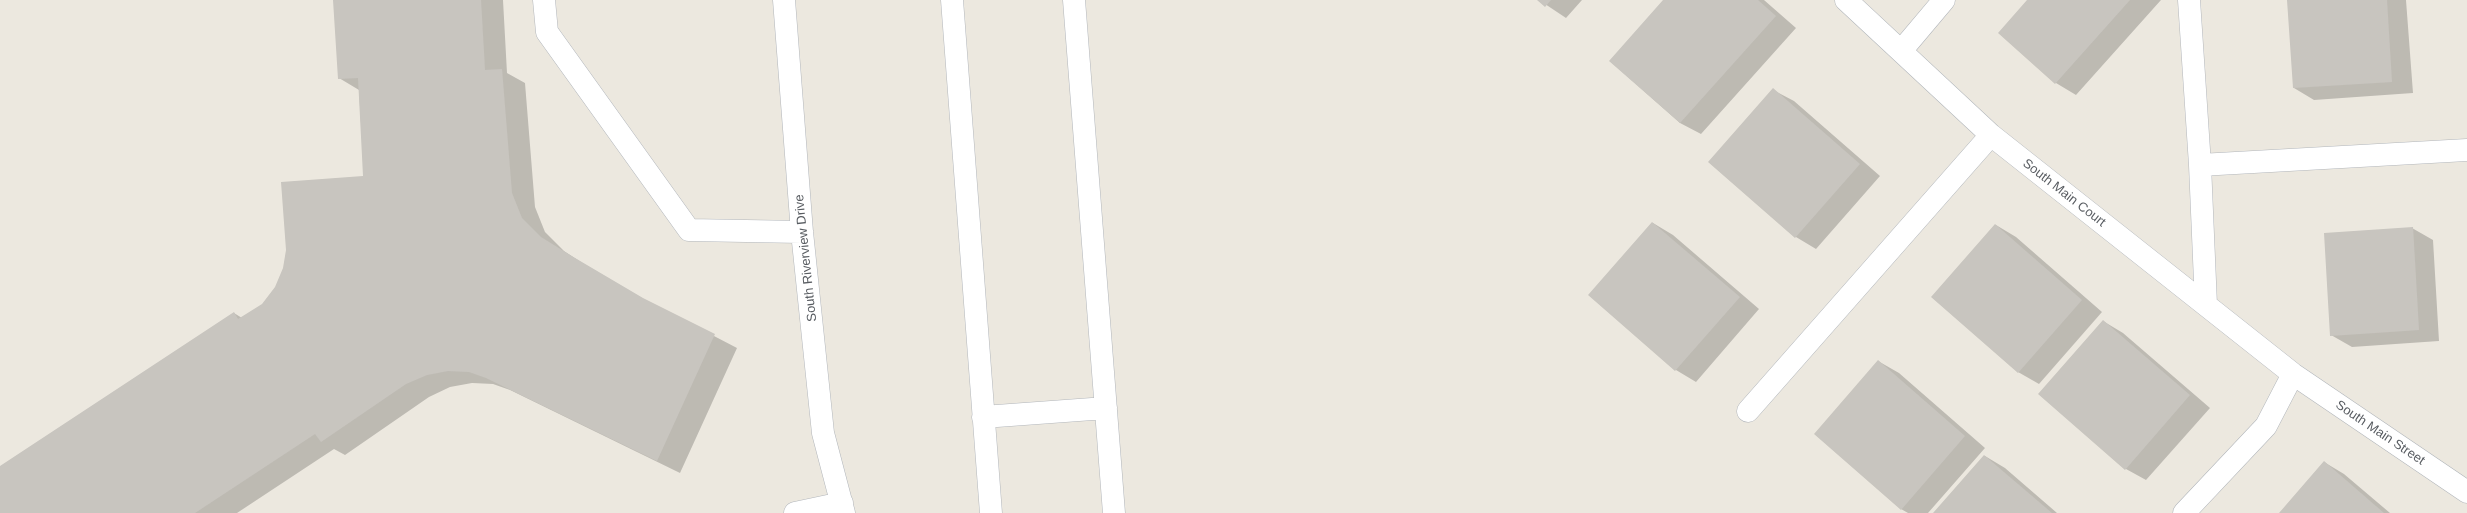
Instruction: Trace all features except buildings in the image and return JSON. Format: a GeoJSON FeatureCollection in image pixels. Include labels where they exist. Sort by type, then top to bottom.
{"type":"FeatureCollection","features":[{"type":"Feature","properties":{"kind":"street"},"geometry":{"type":"LineString","coordinates":[[544,0],[547,32],[689,230],[802,232]]}},
{"type":"Feature","properties":{"kind":"street","name":"South Riverview Drive"},"geometry":{"type":"LineString","coordinates":[[784,0],[802,232],[823,433],[843,508]]}},
{"type":"Feature","properties":{"kind":"street"},"geometry":{"type":"LineString","coordinates":[[952,0],[991,513]]}},
{"type":"Feature","properties":{"kind":"street"},"geometry":{"type":"LineString","coordinates":[[1074,0],[1114,513]]}},
{"type":"Feature","properties":{"kind":"street","name":"South Main Court"},"geometry":{"type":"LineString","coordinates":[[1846,0],[1991,135],[2293,374]]}},
{"type":"Feature","properties":{"kind":"street"},"geometry":{"type":"LineString","coordinates":[[1901,52],[1944,0]]}},
{"type":"Feature","properties":{"kind":"street"},"geometry":{"type":"LineString","coordinates":[[2189,0],[2200,165],[2206,305]]}},
{"type":"Feature","properties":{"kind":"street"},"geometry":{"type":"LineString","coordinates":[[1748,412],[1991,135]]}},
{"type":"Feature","properties":{"kind":"street"},"geometry":{"type":"LineString","coordinates":[[2200,165],[2467,150]]}},
{"type":"Feature","properties":{"kind":"street"},"geometry":{"type":"LineString","coordinates":[[2184,513],[2266,426],[2293,374]]}},
{"type":"Feature","properties":{"kind":"street","name":"South Main Street"},"geometry":{"type":"LineString","coordinates":[[2293,374],[2467,492]]}},
{"type":"Feature","properties":{"kind":"street"},"geometry":{"type":"LineString","coordinates":[[983,417],[1106,408]]}},
{"type":"Feature","properties":{"kind":"street"},"geometry":{"type":"LineString","coordinates":[[794,513],[843,508]]}}]}
